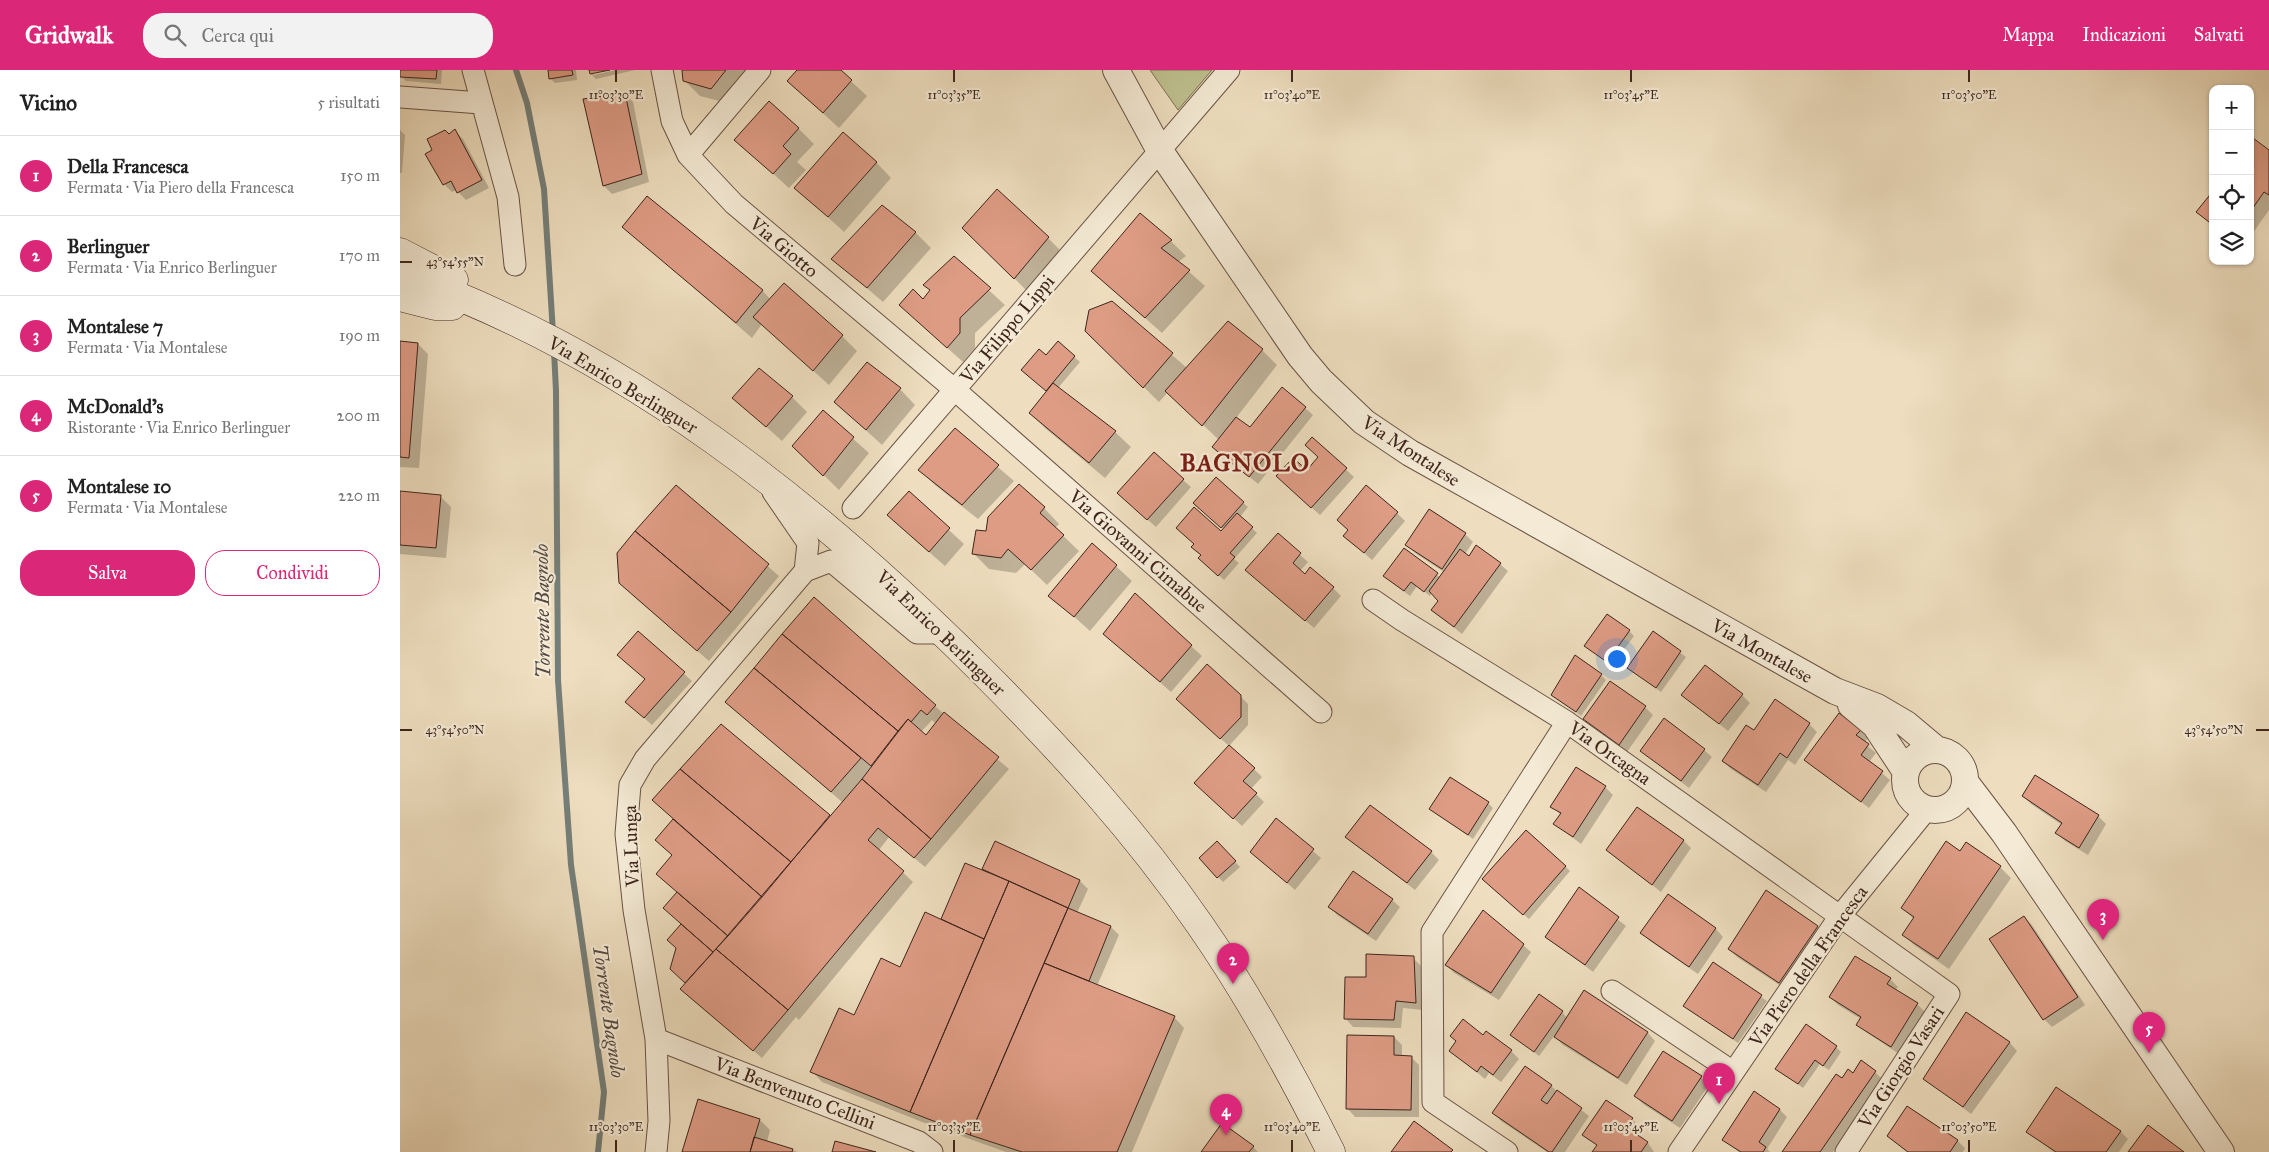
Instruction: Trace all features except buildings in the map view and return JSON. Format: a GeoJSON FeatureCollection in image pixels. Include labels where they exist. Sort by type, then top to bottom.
{"type":"FeatureCollection","features":[{"type":"Feature","properties":{"kind":"main road"},"geometry":{"type":"LineString","coordinates":[[400,252],[448,276],[514,323]]}},
{"type":"Feature","properties":{"kind":"main road","name":"Via Enrico Berlinguer"},"geometry":{"type":"LineString","coordinates":[[400,274],[477,306],[589,360],[694,426],[762,476],[860,556],[944,633],[1044,733],[1144,848],[1200,924],[1248,998],[1296,1081],[1331,1152]]}},
{"type":"Feature","properties":{"kind":"main road"},"geometry":{"type":"LineString","coordinates":[[400,297],[435,306],[477,306]]}},
{"type":"Feature","properties":{"kind":"street"},"geometry":{"type":"LineString","coordinates":[[473,70],[508,197],[515,265]]}},
{"type":"Feature","properties":{"kind":"street","name":"Via Giotto"},"geometry":{"type":"LineString","coordinates":[[662,70],[672,121],[688,155],[734,204],[955,390]]}},
{"type":"Feature","properties":{"kind":"street"},"geometry":{"type":"LineString","coordinates":[[688,155],[760,70]]}},
{"type":"Feature","properties":{"kind":"street","name":"Via Montalese"},"geometry":{"type":"LineString","coordinates":[[1116,70],[1160,151],[1300,356],[1321,381],[1364,422],[1450,477],[1835,692],[1877,707],[1906,724],[1937,750],[1947,752],[1961,764],[1966,783],[2004,833],[2221,1152]]}},
{"type":"Feature","properties":{"kind":"street","name":"Via Filippo Lippi"},"geometry":{"type":"LineString","coordinates":[[853,508],[1228,70]]}},
{"type":"Feature","properties":{"kind":"street"},"geometry":{"type":"LineString","coordinates":[[400,97],[481,103]]}},
{"type":"Feature","properties":{"kind":"street","name":"Via Giovanni Cimabue"},"geometry":{"type":"LineString","coordinates":[[955,390],[1321,712]]}},
{"type":"Feature","properties":{"kind":"street"},"geometry":{"type":"LineString","coordinates":[[762,476],[808,543],[806,571],[830,561],[917,633],[944,633]]}},
{"type":"Feature","properties":{"kind":"street","name":"Via Lunga"},"geometry":{"type":"LineString","coordinates":[[656,1152],[659,1121],[656,1039],[634,910],[626,834],[630,785],[645,760],[806,571]]}},
{"type":"Feature","properties":{"kind":"street","name":"Via Orcagna"},"geometry":{"type":"LineString","coordinates":[[1373,600],[1566,722],[1840,916]]}},
{"type":"Feature","properties":{"kind":"street","name":"Via Montalese"},"geometry":{"type":"LineString","coordinates":[[1835,692],[1875,725],[1906,772],[1907,791],[1912,799],[2004,833]]}},
{"type":"Feature","properties":{"kind":"street"},"geometry":{"type":"LineString","coordinates":[[1507,1152],[1433,1102],[1432,932],[1566,722]]}},
{"type":"Feature","properties":{"kind":"street"},"geometry":{"type":"LineString","coordinates":[[1906,772],[1910,763],[1918,756],[1927,751],[1937,750]]}},
{"type":"Feature","properties":{"kind":"street"},"geometry":{"type":"LineString","coordinates":[[1936,809],[1959,799],[1966,783]]}},
{"type":"Feature","properties":{"kind":"street","name":"Via Piero della Francesca"},"geometry":{"type":"LineString","coordinates":[[1679,1152],[1840,916],[1936,809]]}},
{"type":"Feature","properties":{"kind":"street","name":"Via Giorgio Vasari"},"geometry":{"type":"LineString","coordinates":[[1840,916],[1949,994],[1846,1152]]}},
{"type":"Feature","properties":{"kind":"street"},"geometry":{"type":"LineString","coordinates":[[1612,991],[1734,1072]]}},
{"type":"Feature","properties":{"kind":"street","name":"Via Benvenuto Cellini"},"geometry":{"type":"LineString","coordinates":[[656,1039],[919,1142],[932,1152]]}},
{"type":"Feature","properties":{"kind":"green space"},"geometry":{"type":"Polygon","coordinates":[[[1150,70],[1212,70],[1178,110],[1150,70]]]}},
{"type":"Feature","properties":{"kind":"waterway","name":"Torrente Bagnolo"},"geometry":{"type":"LineString","coordinates":[[516,70],[527,103],[544,189],[553,333]]}},
{"type":"Feature","properties":{"kind":"waterway","name":"Torrente Bagnolo"},"geometry":{"type":"LineString","coordinates":[[554,350],[556,391],[558,680],[571,865],[604,1092],[598,1152]]}},
{"type":"Feature","properties":{"kind":"place","name":"Montalese 7"},"geometry":{"type":"Point","coordinates":[2103,940]}},
{"type":"Feature","properties":{"kind":"place","name":"Berlinguer"},"geometry":{"type":"Point","coordinates":[1233,984]}},
{"type":"Feature","properties":{"kind":"place","name":"Montalese 10"},"geometry":{"type":"Point","coordinates":[2149,1053]}},
{"type":"Feature","properties":{"kind":"place","name":"Della Francesca"},"geometry":{"type":"Point","coordinates":[1719,1104]}},
{"type":"Feature","properties":{"kind":"place","name":"McDonald's"},"geometry":{"type":"Point","coordinates":[1226,1135]}},
{"type":"Feature","properties":{"kind":"district","name":"BAGNOLO"},"geometry":{"type":"Point","coordinates":[1245,463]}}]}
